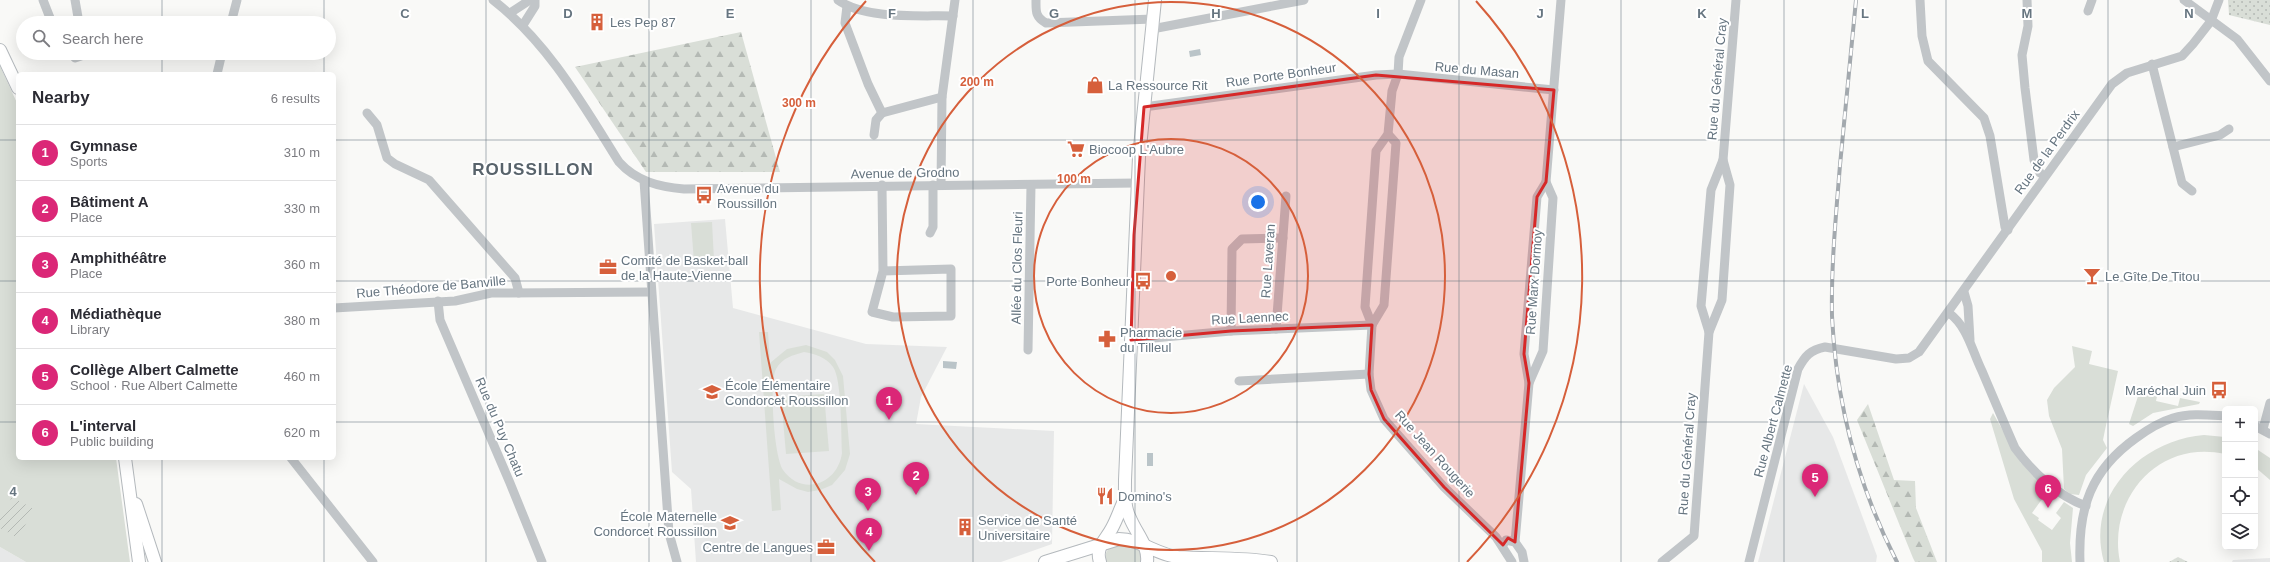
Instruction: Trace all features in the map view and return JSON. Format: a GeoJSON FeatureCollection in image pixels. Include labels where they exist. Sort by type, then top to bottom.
{"type":"FeatureCollection","features":[{"type":"Feature","properties":{"kind":"main road"},"geometry":{"type":"LineString","coordinates":[[1147,562],[1148,554],[1129,517],[1125,499],[1137,183],[1155,0]]}},
{"type":"Feature","properties":{"kind":"main road"},"geometry":{"type":"LineString","coordinates":[[0,50],[16,83]]}},
{"type":"Feature","properties":{"kind":"main road"},"geometry":{"type":"LineString","coordinates":[[125,460],[139,562]]}},
{"type":"Feature","properties":{"kind":"main road"},"geometry":{"type":"LineString","coordinates":[[128,476],[155,562]]}},
{"type":"Feature","properties":{"kind":"main road"},"geometry":{"type":"LineString","coordinates":[[1100,562],[1098,554],[1101,543],[1112,530],[1125,499]]}},
{"type":"Feature","properties":{"kind":"main road"},"geometry":{"type":"LineString","coordinates":[[1045,562],[1114,539],[1128,539],[1177,557],[1217,557],[1271,562]]}},
{"type":"Feature","properties":{"kind":"street"},"geometry":{"type":"LineString","coordinates":[[43,0],[49,16]]}},
{"type":"Feature","properties":{"kind":"street"},"geometry":{"type":"LineString","coordinates":[[75,0],[78,16]]}},
{"type":"Feature","properties":{"kind":"street"},"geometry":{"type":"LineString","coordinates":[[233,16],[237,0]]}},
{"type":"Feature","properties":{"kind":"street"},"geometry":{"type":"LineString","coordinates":[[493,0],[523,25],[561,70],[619,162],[629,172],[644,181],[669,533],[677,562]]}},
{"type":"Feature","properties":{"kind":"street"},"geometry":{"type":"LineString","coordinates":[[510,13],[530,0]]}},
{"type":"Feature","properties":{"kind":"street"},"geometry":{"type":"LineString","coordinates":[[523,25],[535,6],[535,0]]}},
{"type":"Feature","properties":{"kind":"street"},"geometry":{"type":"LineString","coordinates":[[838,0],[847,6],[888,15],[953,16]]}},
{"type":"Feature","properties":{"kind":"street"},"geometry":{"type":"LineString","coordinates":[[930,233],[933,227],[937,185],[942,97],[955,0]]}},
{"type":"Feature","properties":{"kind":"street"},"geometry":{"type":"LineString","coordinates":[[1036,0],[1036,14],[1040,20],[1046,23],[1152,24],[1304,0]]}},
{"type":"Feature","properties":{"kind":"street","name":"Rue Jean Rougerie"},"geometry":{"type":"LineString","coordinates":[[1421,0],[1399,57],[1398,74],[1392,91],[1388,134],[1376,151],[1365,307],[1372,325],[1369,374],[1371,390],[1384,419],[1444,487],[1503,545],[1512,562]]}},
{"type":"Feature","properties":{"kind":"street","name":"Rue Marx Dormoy"},"geometry":{"type":"LineString","coordinates":[[1515,542],[1529,383],[1524,354],[1536,204],[1537,197],[1546,182],[1561,0]]}},
{"type":"Feature","properties":{"kind":"street","name":"Rue du Général Cray"},"geometry":{"type":"LineString","coordinates":[[1709,332],[1701,302],[1711,190],[1723,160],[1736,0]]}},
{"type":"Feature","properties":{"kind":"street"},"geometry":{"type":"LineString","coordinates":[[1920,0],[1922,36],[1928,61],[1935,71],[1974,105],[1984,118],[1990,136],[2004,224],[2008,230]]}},
{"type":"Feature","properties":{"kind":"street"},"geometry":{"type":"LineString","coordinates":[[2027,0],[2028,26],[2022,55],[2025,88],[2034,160],[2040,172],[2045,176]]}},
{"type":"Feature","properties":{"kind":"street"},"geometry":{"type":"LineString","coordinates":[[2088,11],[2092,0]]}},
{"type":"Feature","properties":{"kind":"street"},"geometry":{"type":"LineString","coordinates":[[2184,0],[2237,39],[2270,81]]}},
{"type":"Feature","properties":{"kind":"street","name":"Rue de la Perdrix"},"geometry":{"type":"LineString","coordinates":[[1919,352],[1949,313],[2045,176],[2112,84],[2127,74],[2152,64],[2182,56],[2211,21],[2218,0]]}},
{"type":"Feature","properties":{"kind":"street"},"geometry":{"type":"LineString","coordinates":[[847,6],[845,23],[868,84],[882,113]]}},
{"type":"Feature","properties":{"kind":"street"},"geometry":{"type":"LineString","coordinates":[[217,72],[220,60]]}},
{"type":"Feature","properties":{"kind":"street"},"geometry":{"type":"LineString","coordinates":[[2152,64],[2182,182],[2192,191]]}},
{"type":"Feature","properties":{"kind":"street","name":"Rue du Masan"},"geometry":{"type":"LineString","coordinates":[[1398,74],[1554,90]]}},
{"type":"Feature","properties":{"kind":"street","name":"Rue Porte Bonheur"},"geometry":{"type":"LineString","coordinates":[[1144,108],[1376,75],[1398,74]]}},
{"type":"Feature","properties":{"kind":"street"},"geometry":{"type":"LineString","coordinates":[[874,135],[876,120],[882,113],[942,97]]}},
{"type":"Feature","properties":{"kind":"street"},"geometry":{"type":"LineString","coordinates":[[367,113],[377,125],[387,158],[395,164],[429,180],[515,278],[519,293]]}},
{"type":"Feature","properties":{"kind":"street"},"geometry":{"type":"LineString","coordinates":[[2173,147],[2220,135],[2229,129]]}},
{"type":"Feature","properties":{"kind":"street","name":"Rue Jean Rougerie"},"geometry":{"type":"LineString","coordinates":[[1372,325],[1384,305],[1396,143],[1388,134]]}},
{"type":"Feature","properties":{"kind":"street","name":"Rue du Général Cray"},"geometry":{"type":"LineString","coordinates":[[1662,562],[1694,536],[1709,332],[1722,300],[1730,185],[1723,160]]}},
{"type":"Feature","properties":{"kind":"street","name":"Avenue de Grodno"},"geometry":{"type":"LineString","coordinates":[[644,181],[673,188],[1137,183]]}},
{"type":"Feature","properties":{"kind":"street","name":"Rue Marx Dormoy"},"geometry":{"type":"LineString","coordinates":[[1529,383],[1543,351],[1553,198],[1546,182]]}},
{"type":"Feature","properties":{"kind":"street"},"geometry":{"type":"LineString","coordinates":[[882,185],[883,271],[872,312],[893,317],[951,316],[951,269],[883,271]]}},
{"type":"Feature","properties":{"kind":"street","name":"Allée du Clos Fleuri"},"geometry":{"type":"LineString","coordinates":[[1028,350],[1031,185]]}},
{"type":"Feature","properties":{"kind":"street","name":"Rue Laveran"},"geometry":{"type":"LineString","coordinates":[[1276,329],[1286,196]]}},
{"type":"Feature","properties":{"kind":"street"},"geometry":{"type":"LineString","coordinates":[[1231,331],[1232,249],[1242,239],[1282,238]]}},
{"type":"Feature","properties":{"kind":"street","name":"Rue Théodore de Banville"},"geometry":{"type":"LineString","coordinates":[[336,308],[455,301],[491,293],[651,292]]}},
{"type":"Feature","properties":{"kind":"street"},"geometry":{"type":"LineString","coordinates":[[1964,292],[1968,306],[1970,341]]}},
{"type":"Feature","properties":{"kind":"street","name":"Rue du Puy Chatu"},"geometry":{"type":"LineString","coordinates":[[438,301],[439,315],[542,562]]}},
{"type":"Feature","properties":{"kind":"street"},"geometry":{"type":"LineString","coordinates":[[1949,313],[1957,319],[1970,341],[2015,448],[2024,460],[2066,498],[2086,506]]}},
{"type":"Feature","properties":{"kind":"street","name":"Rue Laennec"},"geometry":{"type":"LineString","coordinates":[[1130,340],[1231,331],[1372,325]]}},
{"type":"Feature","properties":{"kind":"street","name":"Rue Albert Calmette"},"geometry":{"type":"LineString","coordinates":[[1749,562],[1798,369],[1804,357],[1814,350],[1825,347],[1896,358],[1909,358],[1919,352]]}},
{"type":"Feature","properties":{"kind":"street"},"geometry":{"type":"LineString","coordinates":[[1239,381],[1369,374]]}},
{"type":"Feature","properties":{"kind":"street"},"geometry":{"type":"LineString","coordinates":[[2263,430],[2270,403]]}},
{"type":"Feature","properties":{"kind":"street"},"geometry":{"type":"LineString","coordinates":[[2080,562],[2079,541],[2086,506],[2095,480],[2107,462],[2122,448],[2148,430],[2173,418],[2196,414],[2222,416]]}},
{"type":"Feature","properties":{"kind":"street"},"geometry":{"type":"LineString","coordinates":[[293,460],[373,562]]}},
{"type":"Feature","properties":{"kind":"street"},"geometry":{"type":"LineString","coordinates":[[1503,545],[1506,540],[1515,542],[1522,552],[1524,562]]}},
{"type":"Feature","properties":{"kind":"highlighted area"},"geometry":{"type":"Polygon","coordinates":[[[1376,75],[1554,90],[1546,182],[1537,197],[1524,354],[1529,383],[1515,542],[1508,538],[1503,545],[1444,487],[1384,419],[1371,390],[1369,374],[1372,325],[1231,331],[1131,340],[1134,235],[1144,107],[1376,75]]]}},
{"type":"Feature","properties":{"kind":"shaded area"},"geometry":{"type":"Polygon","coordinates":[[[1200,49],[1201,55],[1190,57],[1189,51],[1200,49]]]}},
{"type":"Feature","properties":{"kind":"shaded area"},"geometry":{"type":"Polygon","coordinates":[[[725,219],[733,308],[866,344],[947,347],[921,397],[916,424],[1054,431],[1052,544],[1001,562],[696,562],[691,489],[672,472],[654,224],[725,219]]]}},
{"type":"Feature","properties":{"kind":"shaded area"},"geometry":{"type":"Polygon","coordinates":[[[943,361],[957,362],[956,369],[943,368],[943,361]]]}},
{"type":"Feature","properties":{"kind":"shaded area"},"geometry":{"type":"Polygon","coordinates":[[[1804,384],[1833,437],[1877,556],[1876,562],[1758,562],[1804,384]]]}},
{"type":"Feature","properties":{"kind":"shaded area"},"geometry":{"type":"Polygon","coordinates":[[[1147,453],[1153,453],[1153,466],[1147,466],[1147,453]]]}},
{"type":"Feature","properties":{"kind":"shaded area"},"geometry":{"type":"Polygon","coordinates":[[[0,547],[26,562],[0,562],[0,547]]]}},
{"type":"Feature","properties":{"kind":"shaded area"},"geometry":{"type":"Polygon","coordinates":[[[2270,558],[2270,562],[2232,562],[2233,560],[2270,558]]]}},
{"type":"Feature","properties":{"kind":"green space"},"geometry":{"type":"Polygon","coordinates":[[[2228,0],[2270,0],[2270,25],[2229,15],[2228,0]]]}},
{"type":"Feature","properties":{"kind":"green space"},"geometry":{"type":"Polygon","coordinates":[[[741,32],[780,172],[646,172],[575,67],[741,32]]]}},
{"type":"Feature","properties":{"kind":"green space"},"geometry":{"type":"Polygon","coordinates":[[[0,66],[16,101],[16,460],[116,460],[130,562],[26,562],[0,547],[0,66]]]}},
{"type":"Feature","properties":{"kind":"green space"},"geometry":{"type":"Polygon","coordinates":[[[712,222],[714,260],[694,262],[691,223],[712,222]]]}},
{"type":"Feature","properties":{"kind":"green space"},"geometry":{"type":"Polygon","coordinates":[[[759,332],[768,332],[770,363],[787,349],[806,345],[827,352],[835,360],[843,376],[850,454],[845,470],[832,485],[820,490],[808,492],[797,489],[779,479],[781,510],[772,511],[759,332]],[[804,352],[792,356],[778,365],[774,377],[773,404],[777,451],[783,470],[791,478],[800,483],[809,485],[827,479],[834,473],[839,464],[842,453],[841,421],[840,395],[836,373],[833,367],[820,356],[804,352]]]}},
{"type":"Feature","properties":{"kind":"green space"},"geometry":{"type":"Polygon","coordinates":[[[2072,346],[2092,351],[2089,364],[2118,371],[2103,440],[2107,448],[2086,475],[2079,495],[2070,494],[2064,489],[2062,449],[2049,416],[2047,400],[2054,388],[2075,367],[2072,346]]]}},
{"type":"Feature","properties":{"kind":"green space"},"geometry":{"type":"Polygon","coordinates":[[[2141,387],[2158,392],[2156,401],[2178,406],[2180,398],[2200,402],[2199,404],[2153,413],[2133,426],[2129,424],[2141,387]]]}},
{"type":"Feature","properties":{"kind":"green space"},"geometry":{"type":"Polygon","coordinates":[[[824,394],[829,451],[786,454],[781,397],[824,394]]]}},
{"type":"Feature","properties":{"kind":"green space"},"geometry":{"type":"Polygon","coordinates":[[[1868,404],[1894,480],[1915,481],[1916,508],[1937,562],[1915,562],[1913,558],[1857,420],[1868,404]]]}},
{"type":"Feature","properties":{"kind":"green space"},"geometry":{"type":"Polygon","coordinates":[[[1993,413],[2021,463],[2043,484],[2045,495],[2032,513],[2039,518],[2038,520],[2052,530],[2061,518],[2056,513],[2064,502],[2073,508],[2070,543],[2072,562],[2042,562],[2042,551],[2014,499],[1990,419],[1993,413]]]}},
{"type":"Feature","properties":{"kind":"green space"},"geometry":{"type":"Polygon","coordinates":[[[2204,435],[2222,437],[2222,454],[2201,452],[2179,456],[2159,465],[2143,478],[2130,496],[2122,516],[2118,538],[2120,562],[2104,562],[2100,538],[2103,515],[2111,494],[2123,476],[2140,460],[2159,448],[2181,439],[2204,435]]]}},
{"type":"Feature","properties":{"kind":"green space"},"geometry":{"type":"Polygon","coordinates":[[[2258,450],[2270,458],[2270,480],[2258,470],[2258,450]]]}},
{"type":"Feature","properties":{"kind":"green space"},"geometry":{"type":"Polygon","coordinates":[[[12,497],[34,509],[18,538],[0,528],[0,519],[12,497]]]}},
{"type":"Feature","properties":{"kind":"green space"},"geometry":{"type":"Polygon","coordinates":[[[1110,545],[1123,545],[1138,549],[1142,558],[1141,562],[1106,562],[1106,553],[1110,545]]]}},
{"type":"Feature","properties":{"kind":"green space"},"geometry":{"type":"Polygon","coordinates":[[[2178,557],[2188,562],[2169,562],[2178,557]]]}},
{"type":"Feature","properties":{"kind":"railway"},"geometry":{"type":"LineString","coordinates":[[1856,0],[1835,222],[1832,278],[1834,348],[1844,411],[1860,473],[1883,533],[1897,562]]}},
{"type":"Feature","properties":{"kind":"place","name":"Les Pep 87"},"geometry":{"type":"Point","coordinates":[597,22]}},
{"type":"Feature","properties":{"kind":"place","name":"La Ressource Rit"},"geometry":{"type":"Point","coordinates":[1095,85]}},
{"type":"Feature","properties":{"kind":"place","name":"Biocoop L'Aubre"},"geometry":{"type":"Point","coordinates":[1076,149]}},
{"type":"Feature","properties":{"kind":"place","name":"Avenue du Roussillon"},"geometry":{"type":"Point","coordinates":[704,195]}},
{"type":"Feature","properties":{"kind":"place","name":"Comité de Basket-ball de la Haute-Vienne"},"geometry":{"type":"Point","coordinates":[608,267]}},
{"type":"Feature","properties":{"kind":"place","name":"Le Gîte De Titou"},"geometry":{"type":"Point","coordinates":[2092,276]}},
{"type":"Feature","properties":{"kind":"place","name":"Porte Bonheur"},"geometry":{"type":"Point","coordinates":[1143,281]}},
{"type":"Feature","properties":{"kind":"place","name":"Pharmacie du Tilleul"},"geometry":{"type":"Point","coordinates":[1107,339]}},
{"type":"Feature","properties":{"kind":"place","name":"Maréchal Juin"},"geometry":{"type":"Point","coordinates":[2219,390]}},
{"type":"Feature","properties":{"kind":"place","name":"École Élémentaire Condorcet Roussillon"},"geometry":{"type":"Point","coordinates":[712,392]}},
{"type":"Feature","properties":{"kind":"place","name":"Gymnase"},"geometry":{"type":"Point","coordinates":[889,420]}},
{"type":"Feature","properties":{"kind":"place","name":"Bâtiment A"},"geometry":{"type":"Point","coordinates":[916,495]}},
{"type":"Feature","properties":{"kind":"place","name":"Domino's"},"geometry":{"type":"Point","coordinates":[1105,496]}},
{"type":"Feature","properties":{"kind":"place","name":"Collège Albert Calmette"},"geometry":{"type":"Point","coordinates":[1815,497]}},
{"type":"Feature","properties":{"kind":"place","name":"L'interval"},"geometry":{"type":"Point","coordinates":[2048,508]}},
{"type":"Feature","properties":{"kind":"place","name":"Amphithéâtre"},"geometry":{"type":"Point","coordinates":[868,511]}},
{"type":"Feature","properties":{"kind":"place","name":"École Maternelle Condorcet Roussillon"},"geometry":{"type":"Point","coordinates":[730,523]}},
{"type":"Feature","properties":{"kind":"place","name":"Service de Santé Universitaire"},"geometry":{"type":"Point","coordinates":[965,527]}},
{"type":"Feature","properties":{"kind":"place","name":"Centre de Langues"},"geometry":{"type":"Point","coordinates":[826,547]}},
{"type":"Feature","properties":{"kind":"place","name":"Médiathèque"},"geometry":{"type":"Point","coordinates":[869,551]}},
{"type":"Feature","properties":{"kind":"district","name":"ROUSSILLON"},"geometry":{"type":"Point","coordinates":[533,169]}}]}
